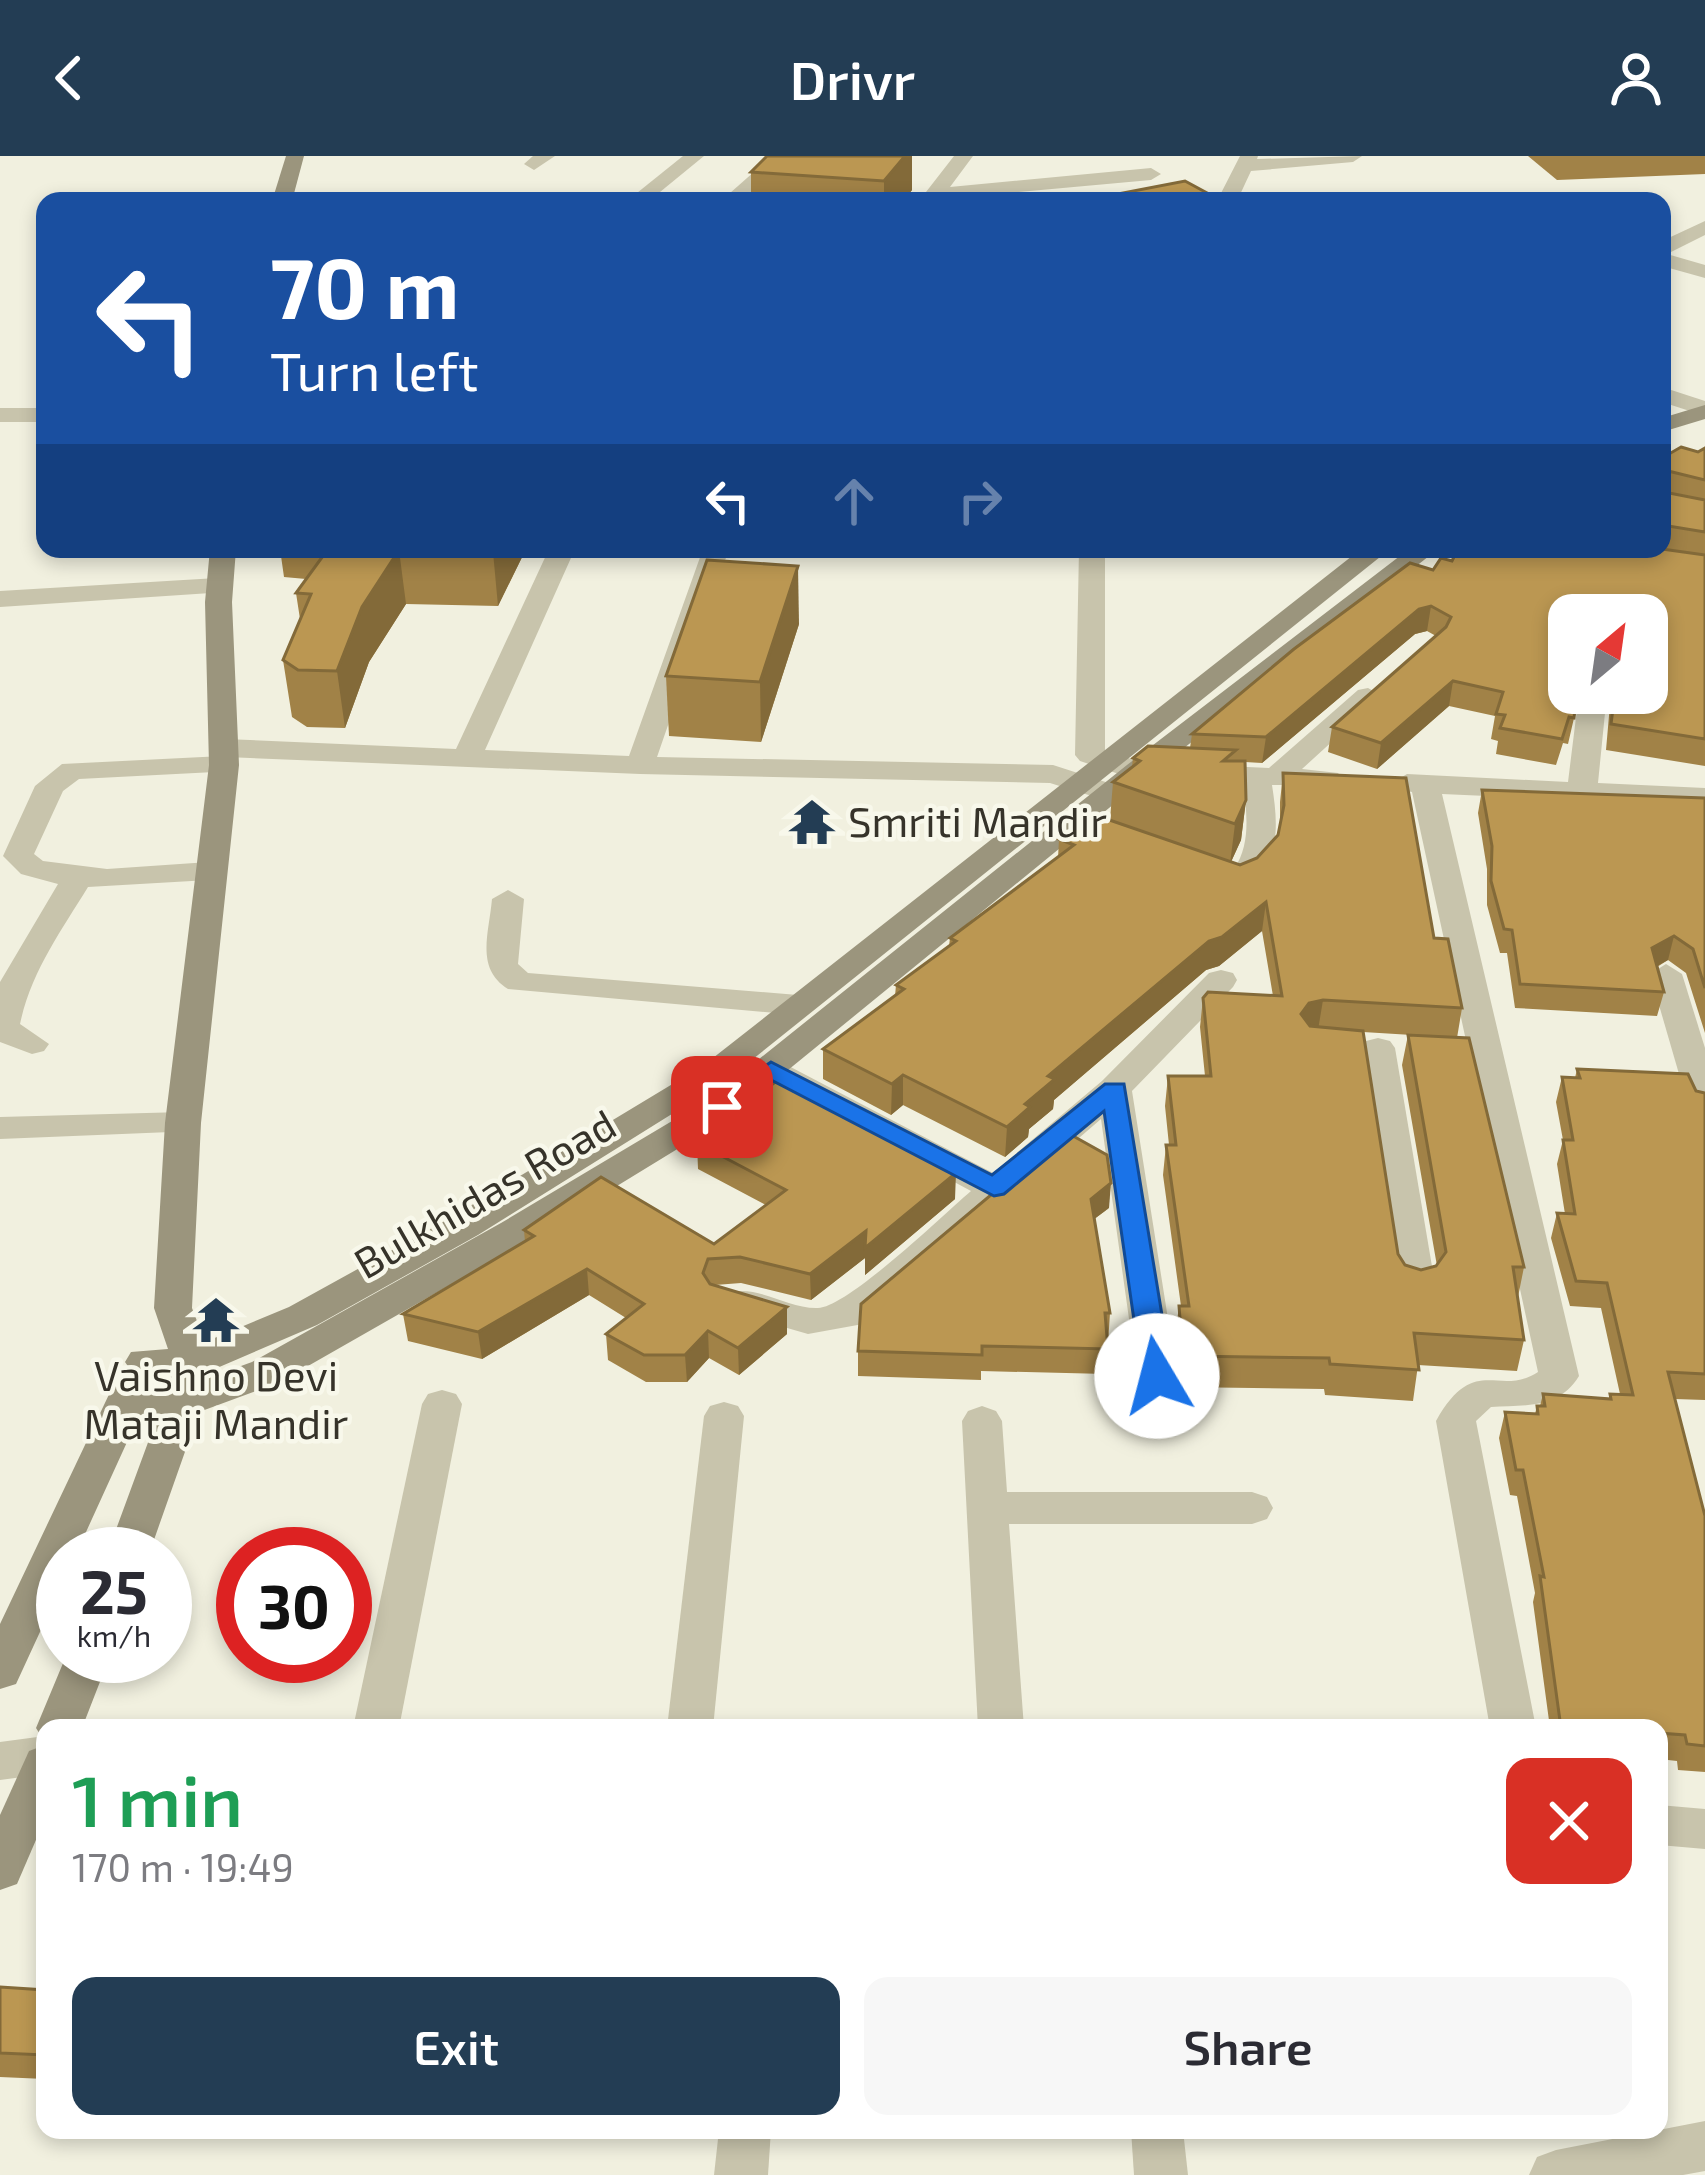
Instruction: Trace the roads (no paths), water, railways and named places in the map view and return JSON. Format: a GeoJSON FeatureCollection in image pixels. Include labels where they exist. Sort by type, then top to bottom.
{"type":"FeatureCollection","features":[{"type":"Feature","properties":{"kind":"street"},"geometry":{"type":"LineString","coordinates":[[285,192],[295,156]]}},
{"type":"Feature","properties":{"kind":"street"},"geometry":{"type":"LineString","coordinates":[[649,192],[695,156]]}},
{"type":"Feature","properties":{"kind":"street"},"geometry":{"type":"LineString","coordinates":[[741,192],[783,156]]}},
{"type":"Feature","properties":{"kind":"street"},"geometry":{"type":"LineString","coordinates":[[936,192],[964,156]]}},
{"type":"Feature","properties":{"kind":"street"},"geometry":{"type":"LineString","coordinates":[[992,192],[1159,178],[1114,156]]}},
{"type":"Feature","properties":{"kind":"street"},"geometry":{"type":"LineString","coordinates":[[1232,192],[1248,161],[1353,156]]}},
{"type":"Feature","properties":{"kind":"street"},"geometry":{"type":"LineString","coordinates":[[1671,244],[1705,226]]}},
{"type":"Feature","properties":{"kind":"street"},"geometry":{"type":"LineString","coordinates":[[1671,263],[1705,272]]}},
{"type":"Feature","properties":{"kind":"street"},"geometry":{"type":"LineString","coordinates":[[1671,398],[1705,411]]}},
{"type":"Feature","properties":{"kind":"street"},"geometry":{"type":"LineString","coordinates":[[1671,422],[1705,411]]}},
{"type":"Feature","properties":{"kind":"street"},"geometry":{"type":"LineString","coordinates":[[0,415],[36,415]]}},
{"type":"Feature","properties":{"kind":"street"},"geometry":{"type":"LineString","coordinates":[[1671,438],[1705,429]]}},
{"type":"Feature","properties":{"kind":"street"},"geometry":{"type":"LineString","coordinates":[[139,1527],[166,1458],[194,1364],[173,1308],[183,1123],[208,871],[225,756],[217,586],[222,558]]}},
{"type":"Feature","properties":{"kind":"street"},"geometry":{"type":"LineString","coordinates":[[467,757],[558,558]]}},
{"type":"Feature","properties":{"kind":"street"},"geometry":{"type":"LineString","coordinates":[[640,765],[713,558]]}},
{"type":"Feature","properties":{"kind":"street"},"geometry":{"type":"LineString","coordinates":[[1092,558],[1090,755],[1108,777]]}},
{"type":"Feature","properties":{"kind":"street","name":"Bulkhidas Road"},"geometry":{"type":"LineString","coordinates":[[125,1404],[181,1403],[221,1391],[306,1350],[722,1107],[775,1053],[879,983],[1075,822],[1108,777],[1366,558]]}},
{"type":"Feature","properties":{"kind":"street","name":"Bulkhidas Road"},"geometry":{"type":"LineString","coordinates":[[1108,777],[1412,558]]}},
{"type":"Feature","properties":{"kind":"street"},"geometry":{"type":"LineString","coordinates":[[0,599],[217,586]]}},
{"type":"Feature","properties":{"kind":"street"},"geometry":{"type":"LineString","coordinates":[[1202,871],[1235,881],[1250,874],[1256,861],[1266,777],[1394,673]]}},
{"type":"Feature","properties":{"kind":"street"},"geometry":{"type":"LineString","coordinates":[[1582,791],[1591,714]]}},
{"type":"Feature","properties":{"kind":"street"},"geometry":{"type":"LineString","coordinates":[[208,871],[78,878],[25,867],[18,856],[50,786],[61,776],[97,767],[225,756],[467,757],[1108,777],[1266,777],[1705,796]]}},
{"type":"Feature","properties":{"kind":"street"},"geometry":{"type":"LineString","coordinates":[[145,1362],[194,1364],[303,1316],[465,1226],[716,1072],[775,1053],[798,1005],[1108,777]]}},
{"type":"Feature","properties":{"kind":"street"},"geometry":{"type":"LineString","coordinates":[[1425,784],[1559,1376],[1553,1384],[1536,1390],[1477,1394],[1464,1402],[1456,1421],[1511,1719]]}},
{"type":"Feature","properties":{"kind":"street"},"geometry":{"type":"LineString","coordinates":[[1075,822],[1117,838]]}},
{"type":"Feature","properties":{"kind":"street"},"geometry":{"type":"LineString","coordinates":[[32,1044],[3,1025],[5,1012],[13,988],[78,878]]}},
{"type":"Feature","properties":{"kind":"street"},"geometry":{"type":"LineString","coordinates":[[508,899],[502,964],[504,972],[520,982],[798,1005]]}},
{"type":"Feature","properties":{"kind":"street"},"geometry":{"type":"LineString","coordinates":[[844,969],[879,983]]}},
{"type":"Feature","properties":{"kind":"street"},"geometry":{"type":"LineString","coordinates":[[1666,974],[1705,1105]]}},
{"type":"Feature","properties":{"kind":"street"},"geometry":{"type":"LineString","coordinates":[[727,1297],[806,1324],[849,1315],[1114,1089],[1221,980]]}},
{"type":"Feature","properties":{"kind":"street"},"geometry":{"type":"LineString","coordinates":[[1338,1046],[1486,1055]]}},
{"type":"Feature","properties":{"kind":"street"},"geometry":{"type":"LineString","coordinates":[[1378,1048],[1416,1284]]}},
{"type":"Feature","properties":{"kind":"street"},"geometry":{"type":"LineString","coordinates":[[775,1053],[994,1187]]}},
{"type":"Feature","properties":{"kind":"street"},"geometry":{"type":"LineString","coordinates":[[1114,1089],[1157,1376]]}},
{"type":"Feature","properties":{"kind":"street"},"geometry":{"type":"LineString","coordinates":[[0,1127],[183,1123]]}},
{"type":"Feature","properties":{"kind":"street"},"geometry":{"type":"LineString","coordinates":[[0,1671],[173,1308]]}},
{"type":"Feature","properties":{"kind":"street"},"geometry":{"type":"LineString","coordinates":[[378,1719],[442,1404]]}},
{"type":"Feature","properties":{"kind":"street"},"geometry":{"type":"LineString","coordinates":[[691,1719],[724,1416]]}},
{"type":"Feature","properties":{"kind":"street"},"geometry":{"type":"LineString","coordinates":[[982,1421],[1000,1719]]}},
{"type":"Feature","properties":{"kind":"street"},"geometry":{"type":"LineString","coordinates":[[988,1508],[1252,1508]]}},
{"type":"Feature","properties":{"kind":"street"},"geometry":{"type":"LineString","coordinates":[[63,1719],[77,1683]]}},
{"type":"Feature","properties":{"kind":"street"},"geometry":{"type":"LineString","coordinates":[[0,1761],[36,1760]]}},
{"type":"Feature","properties":{"kind":"street"},"geometry":{"type":"LineString","coordinates":[[0,1870],[36,1782]]}},
{"type":"Feature","properties":{"kind":"street"},"geometry":{"type":"LineString","coordinates":[[1668,1826],[1705,1828]]}},
{"type":"Feature","properties":{"kind":"street"},"geometry":{"type":"LineString","coordinates":[[741,2175],[745,2139]]}},
{"type":"Feature","properties":{"kind":"street"},"geometry":{"type":"LineString","coordinates":[[1158,2139],[1161,2175]]}},
{"type":"Feature","properties":{"kind":"street"},"geometry":{"type":"LineString","coordinates":[[1556,2175],[1643,2167],[1705,2146]]}},
{"type":"Feature","properties":{"kind":"place","name":"Smriti Mandir"},"geometry":{"type":"Point","coordinates":[812,822]}},
{"type":"Feature","properties":{"kind":"place","name":"Vaishno Devi Mataji Mandir"},"geometry":{"type":"Point","coordinates":[216,1320]}}]}
